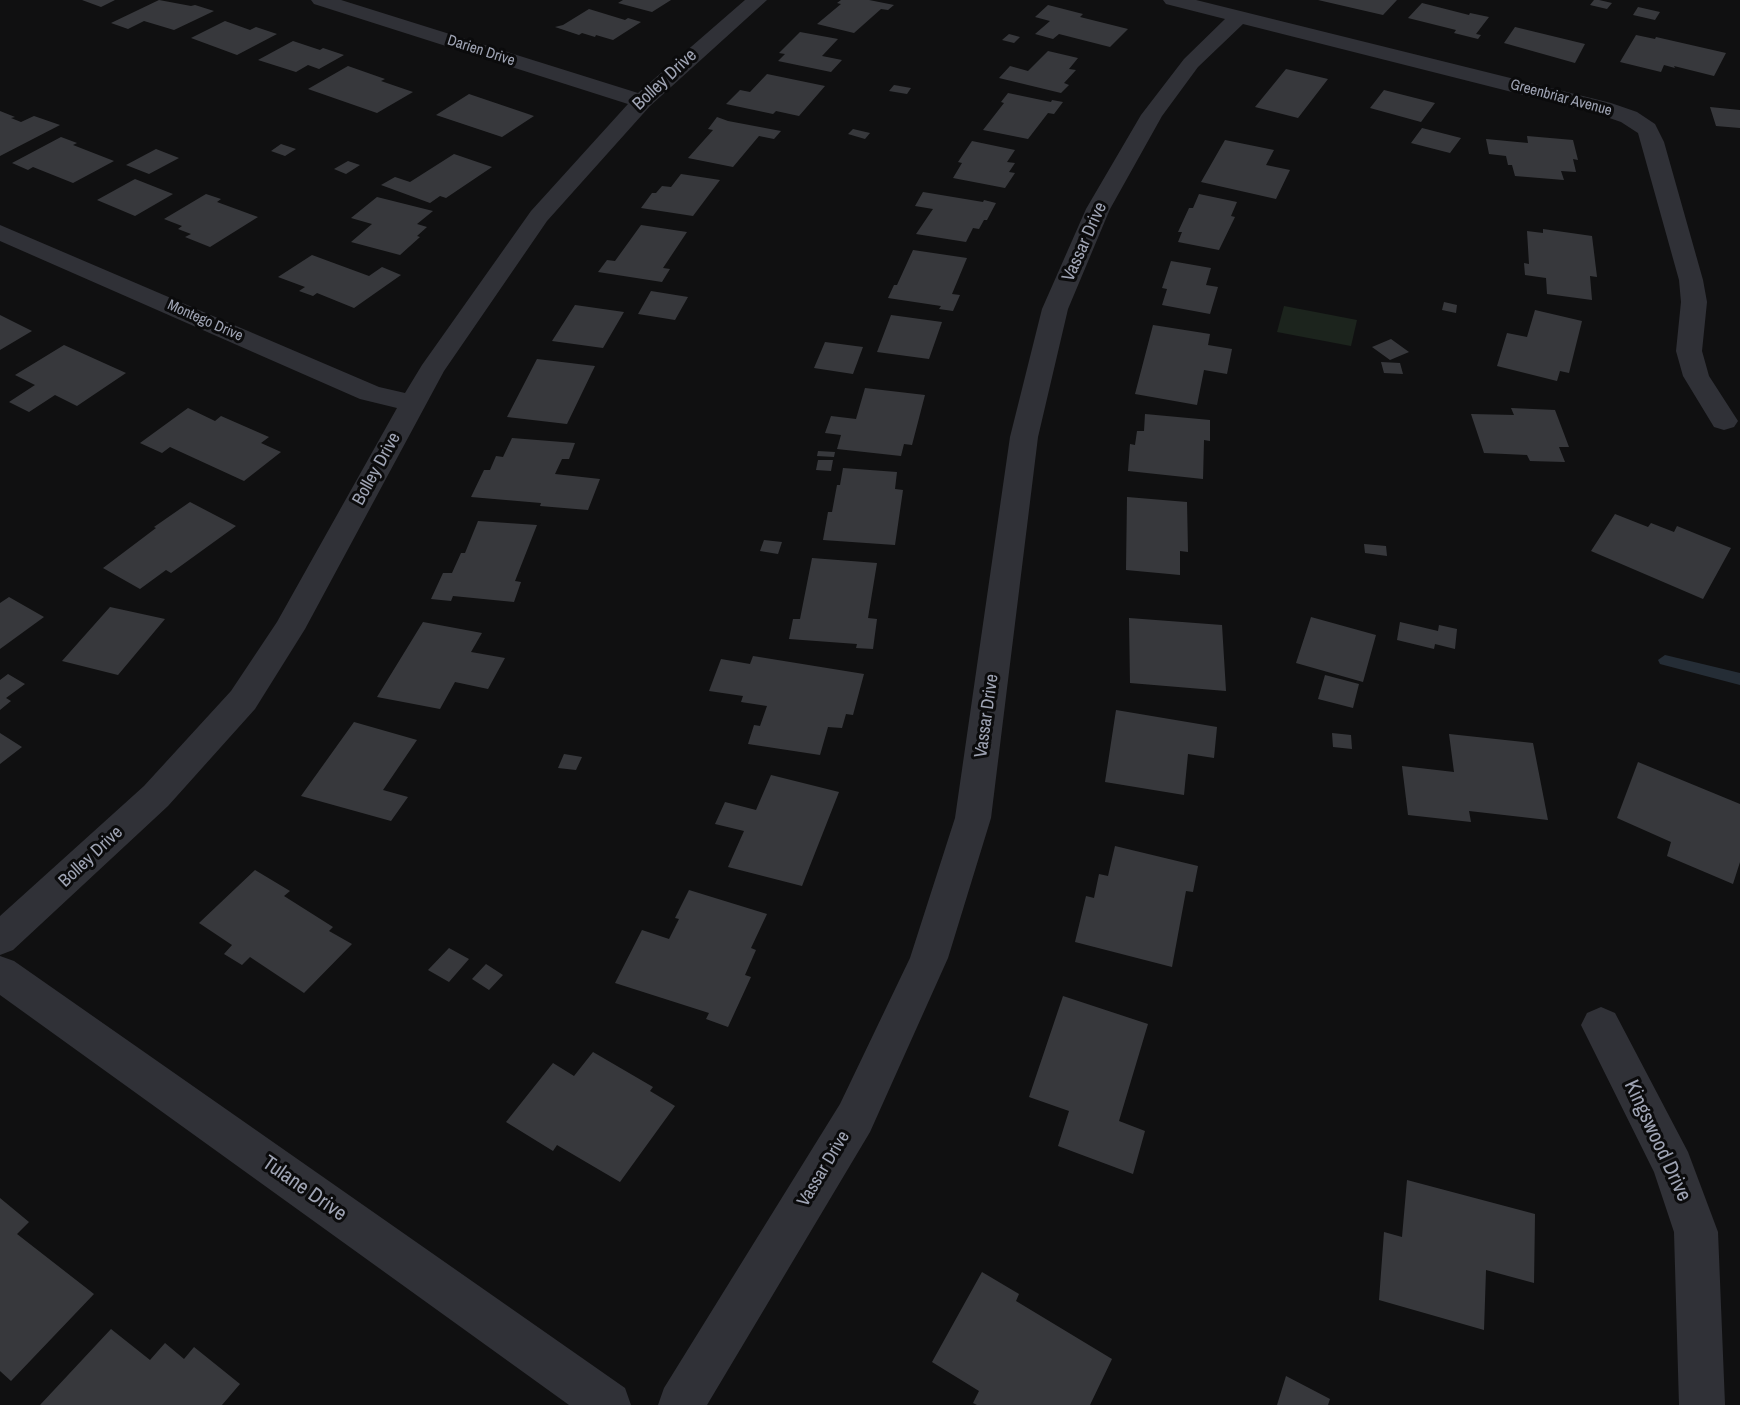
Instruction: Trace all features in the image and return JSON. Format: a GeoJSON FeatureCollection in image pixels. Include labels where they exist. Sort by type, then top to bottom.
{"type":"FeatureCollection","features":[{"type":"Feature","properties":{"kind":"street","name":"Darien Drive"},"geometry":{"type":"LineString","coordinates":[[321,0],[642,100]]}},
{"type":"Feature","properties":{"kind":"street","name":"Bolley Drive"},"geometry":{"type":"LineString","coordinates":[[0,939],[156,796],[243,700],[290,629],[412,403],[438,361],[539,216],[642,100],[757,0]]}},
{"type":"Feature","properties":{"kind":"street","name":"Greenbriar Avenue"},"geometry":{"type":"LineString","coordinates":[[1173,0],[1603,108],[1629,117],[1647,129],[1653,142],[1691,279],[1694,302],[1689,351],[1696,376],[1724,421]]}},
{"type":"Feature","properties":{"kind":"street","name":"Vassar Drive"},"geometry":{"type":"LineString","coordinates":[[681,1405],[855,1118],[929,958],[973,819],[1024,437],[1055,309],[1098,209],[1152,115],[1191,63],[1239,17]]}},
{"type":"Feature","properties":{"kind":"street","name":"Montego Drive"},"geometry":{"type":"LineString","coordinates":[[0,232],[370,393],[412,403]]}},
{"type":"Feature","properties":{"kind":"street","name":"Tulane Drive"},"geometry":{"type":"LineString","coordinates":[[0,973],[608,1405]]}},
{"type":"Feature","properties":{"kind":"street","name":"Kingswood Drive"},"geometry":{"type":"LineString","coordinates":[[1601,1025],[1673,1166],[1696,1232],[1702,1405]]}},
{"type":"Feature","properties":{"kind":"shaded area"},"geometry":{"type":"Polygon","coordinates":[[[1284,306],[1357,320],[1351,346],[1277,332],[1284,306]]]}},
{"type":"Feature","properties":{"kind":"building"},"geometry":{"type":"Polygon","coordinates":[[[82,0],[115,0],[101,7],[82,0]]]}},
{"type":"Feature","properties":{"kind":"building"},"geometry":{"type":"Polygon","coordinates":[[[159,0],[195,5],[214,11],[174,30],[144,21],[128,29],[111,23],[159,0]]]}},
{"type":"Feature","properties":{"kind":"building"},"geometry":{"type":"Polygon","coordinates":[[[623,0],[671,0],[652,12],[618,3],[623,0]]]}},
{"type":"Feature","properties":{"kind":"building"},"geometry":{"type":"Polygon","coordinates":[[[841,0],[869,0],[894,5],[888,10],[881,9],[854,33],[817,24],[841,4],[837,3],[841,0]]]}},
{"type":"Feature","properties":{"kind":"building"},"geometry":{"type":"Polygon","coordinates":[[[1318,0],[1397,0],[1383,15],[1318,0]]]}},
{"type":"Feature","properties":{"kind":"building"},"geometry":{"type":"Polygon","coordinates":[[[1594,0],[1612,3],[1607,9],[1590,5],[1594,0]]]}},
{"type":"Feature","properties":{"kind":"building"},"geometry":{"type":"Polygon","coordinates":[[[1422,3],[1469,15],[1470,13],[1489,17],[1476,34],[1481,35],[1478,39],[1454,33],[1456,30],[1408,18],[1422,3]]]}},
{"type":"Feature","properties":{"kind":"building"},"geometry":{"type":"Polygon","coordinates":[[[1048,5],[1083,14],[1080,17],[1128,29],[1110,47],[1059,34],[1053,39],[1035,34],[1050,21],[1035,17],[1048,5]]]}},
{"type":"Feature","properties":{"kind":"building"},"geometry":{"type":"Polygon","coordinates":[[[1638,7],[1660,12],[1655,20],[1633,15],[1638,7]]]}},
{"type":"Feature","properties":{"kind":"building"},"geometry":{"type":"Polygon","coordinates":[[[589,9],[625,20],[628,18],[641,22],[613,40],[596,35],[595,37],[582,33],[579,35],[555,27],[563,25],[589,9]]]}},
{"type":"Feature","properties":{"kind":"building"},"geometry":{"type":"Polygon","coordinates":[[[225,21],[250,30],[256,27],[277,34],[237,55],[191,38],[225,21]]]}},
{"type":"Feature","properties":{"kind":"building"},"geometry":{"type":"Polygon","coordinates":[[[1515,27],[1585,44],[1575,63],[1504,43],[1515,27]]]}},
{"type":"Feature","properties":{"kind":"building"},"geometry":{"type":"Polygon","coordinates":[[[800,32],[838,39],[822,56],[842,60],[831,72],[778,61],[785,54],[779,53],[800,32]]]}},
{"type":"Feature","properties":{"kind":"building"},"geometry":{"type":"Polygon","coordinates":[[[1009,34],[1020,37],[1014,43],[1002,40],[1009,34]]]}},
{"type":"Feature","properties":{"kind":"building"},"geometry":{"type":"Polygon","coordinates":[[[1636,35],[1655,39],[1656,37],[1726,53],[1714,76],[1674,66],[1675,68],[1664,65],[1661,72],[1620,62],[1636,35]]]}},
{"type":"Feature","properties":{"kind":"building"},"geometry":{"type":"Polygon","coordinates":[[[293,41],[344,55],[319,69],[308,65],[296,72],[258,60],[293,41]]]}},
{"type":"Feature","properties":{"kind":"building"},"geometry":{"type":"Polygon","coordinates":[[[1048,51],[1078,58],[1069,69],[1076,70],[1064,83],[1069,85],[1061,93],[999,78],[1010,66],[1028,71],[1048,51]]]}},
{"type":"Feature","properties":{"kind":"building"},"geometry":{"type":"Polygon","coordinates":[[[348,66],[413,92],[377,113],[308,89],[348,66]]]}},
{"type":"Feature","properties":{"kind":"building"},"geometry":{"type":"Polygon","coordinates":[[[1286,69],[1328,79],[1298,118],[1255,107],[1286,69]]]}},
{"type":"Feature","properties":{"kind":"building"},"geometry":{"type":"Polygon","coordinates":[[[767,74],[825,86],[799,116],[776,111],[773,114],[726,104],[740,90],[750,92],[767,74]]]}},
{"type":"Feature","properties":{"kind":"building"},"geometry":{"type":"Polygon","coordinates":[[[894,85],[911,88],[907,94],[889,91],[894,85]]]}},
{"type":"Feature","properties":{"kind":"building"},"geometry":{"type":"Polygon","coordinates":[[[1384,90],[1435,103],[1421,122],[1370,108],[1384,90]]]}},
{"type":"Feature","properties":{"kind":"building"},"geometry":{"type":"Polygon","coordinates":[[[1008,93],[1051,102],[1052,100],[1063,102],[1054,114],[1048,113],[1028,139],[983,130],[1004,103],[1001,102],[1008,93]]]}},
{"type":"Feature","properties":{"kind":"building"},"geometry":{"type":"Polygon","coordinates":[[[469,94],[534,116],[502,137],[436,115],[469,94]]]}},
{"type":"Feature","properties":{"kind":"building"},"geometry":{"type":"Polygon","coordinates":[[[1710,107],[1740,110],[1740,128],[1716,126],[1710,107]]]}},
{"type":"Feature","properties":{"kind":"building"},"geometry":{"type":"Polygon","coordinates":[[[0,111],[21,122],[34,116],[60,125],[0,156],[0,111]]]}},
{"type":"Feature","properties":{"kind":"building"},"geometry":{"type":"Polygon","coordinates":[[[717,117],[781,131],[774,139],[759,136],[733,167],[688,158],[713,130],[708,129],[717,117]]]}},
{"type":"Feature","properties":{"kind":"building"},"geometry":{"type":"Polygon","coordinates":[[[1422,128],[1461,138],[1450,153],[1411,143],[1422,128]]]}},
{"type":"Feature","properties":{"kind":"building"},"geometry":{"type":"Polygon","coordinates":[[[853,129],[870,133],[865,139],[848,134],[853,129]]]}},
{"type":"Feature","properties":{"kind":"building"},"geometry":{"type":"Polygon","coordinates":[[[1527,136],[1573,140],[1578,160],[1573,159],[1576,172],[1561,171],[1564,180],[1515,176],[1512,165],[1508,165],[1506,156],[1489,154],[1486,139],[1528,143],[1527,136]]]}},
{"type":"Feature","properties":{"kind":"building"},"geometry":{"type":"Polygon","coordinates":[[[61,137],[77,143],[73,145],[114,161],[73,183],[33,167],[28,170],[12,163],[61,137]]]}},
{"type":"Feature","properties":{"kind":"building"},"geometry":{"type":"Polygon","coordinates":[[[1225,140],[1274,150],[1266,165],[1290,170],[1276,199],[1201,182],[1225,140]]]}},
{"type":"Feature","properties":{"kind":"building"},"geometry":{"type":"Polygon","coordinates":[[[972,141],[1015,150],[1007,162],[1015,163],[1009,172],[1015,173],[1005,188],[953,178],[962,163],[958,162],[972,141]]]}},
{"type":"Feature","properties":{"kind":"building"},"geometry":{"type":"Polygon","coordinates":[[[281,144],[296,149],[285,156],[271,151],[281,144]]]}},
{"type":"Feature","properties":{"kind":"building"},"geometry":{"type":"Polygon","coordinates":[[[156,149],[179,158],[149,174],[126,165],[156,149]]]}},
{"type":"Feature","properties":{"kind":"building"},"geometry":{"type":"Polygon","coordinates":[[[454,154],[492,167],[446,198],[440,196],[430,203],[381,185],[395,177],[410,182],[454,154]]]}},
{"type":"Feature","properties":{"kind":"building"},"geometry":{"type":"Polygon","coordinates":[[[348,161],[360,165],[346,174],[334,169],[348,161]]]}},
{"type":"Feature","properties":{"kind":"building"},"geometry":{"type":"Polygon","coordinates":[[[681,174],[720,180],[693,216],[641,208],[652,193],[656,193],[662,186],[671,187],[681,174]]]}},
{"type":"Feature","properties":{"kind":"building"},"geometry":{"type":"Polygon","coordinates":[[[135,179],[173,194],[135,216],[97,200],[135,179]]]}},
{"type":"Feature","properties":{"kind":"building"},"geometry":{"type":"Polygon","coordinates":[[[923,192],[996,203],[987,220],[984,220],[979,229],[973,228],[966,242],[916,234],[933,209],[915,206],[923,192]]]}},
{"type":"Feature","properties":{"kind":"building"},"geometry":{"type":"Polygon","coordinates":[[[206,194],[221,199],[217,202],[258,217],[210,247],[185,237],[191,234],[178,229],[182,226],[164,219],[206,194]]]}},
{"type":"Feature","properties":{"kind":"building"},"geometry":{"type":"Polygon","coordinates":[[[1199,194],[1237,202],[1231,216],[1235,217],[1219,250],[1178,242],[1182,232],[1178,232],[1189,208],[1193,208],[1199,194]]]}},
{"type":"Feature","properties":{"kind":"building"},"geometry":{"type":"Polygon","coordinates":[[[377,197],[433,211],[417,224],[427,227],[417,236],[420,237],[400,255],[351,242],[372,224],[351,218],[377,197]]]}},
{"type":"Feature","properties":{"kind":"building"},"geometry":{"type":"Polygon","coordinates":[[[641,225],[687,232],[663,268],[670,269],[662,282],[598,272],[607,260],[615,261],[641,225]]]}},
{"type":"Feature","properties":{"kind":"building"},"geometry":{"type":"Polygon","coordinates":[[[1543,229],[1592,236],[1597,277],[1590,276],[1592,300],[1547,294],[1546,278],[1525,275],[1524,263],[1529,264],[1527,231],[1543,233],[1543,229]]]}},
{"type":"Feature","properties":{"kind":"building"},"geometry":{"type":"Polygon","coordinates":[[[913,250],[967,258],[952,294],[960,295],[953,311],[939,309],[941,306],[888,298],[894,285],[897,285],[913,250]]]}},
{"type":"Feature","properties":{"kind":"building"},"geometry":{"type":"Polygon","coordinates":[[[312,255],[369,276],[382,267],[401,275],[354,308],[317,293],[313,296],[299,291],[305,287],[278,277],[312,255]]]}},
{"type":"Feature","properties":{"kind":"building"},"geometry":{"type":"Polygon","coordinates":[[[1171,261],[1211,268],[1206,285],[1218,287],[1210,314],[1162,305],[1167,289],[1162,288],[1171,261]]]}},
{"type":"Feature","properties":{"kind":"building"},"geometry":{"type":"Polygon","coordinates":[[[651,291],[688,297],[675,320],[638,314],[651,291]]]}},
{"type":"Feature","properties":{"kind":"building"},"geometry":{"type":"Polygon","coordinates":[[[1444,302],[1457,305],[1456,313],[1442,310],[1444,302]]]}},
{"type":"Feature","properties":{"kind":"building"},"geometry":{"type":"Polygon","coordinates":[[[575,305],[624,312],[603,348],[552,341],[575,305]]]}},
{"type":"Feature","properties":{"kind":"building"},"geometry":{"type":"Polygon","coordinates":[[[1535,310],[1582,321],[1569,373],[1560,371],[1557,381],[1497,366],[1507,333],[1527,337],[1535,310]]]}},
{"type":"Feature","properties":{"kind":"building"},"geometry":{"type":"Polygon","coordinates":[[[0,315],[32,331],[0,350],[0,315]]]}},
{"type":"Feature","properties":{"kind":"building"},"geometry":{"type":"Polygon","coordinates":[[[891,315],[942,322],[929,359],[877,352],[891,315]]]}},
{"type":"Feature","properties":{"kind":"building"},"geometry":{"type":"Polygon","coordinates":[[[1153,325],[1210,334],[1208,345],[1232,349],[1227,374],[1204,370],[1197,405],[1135,394],[1153,325]]]}},
{"type":"Feature","properties":{"kind":"building"},"geometry":{"type":"Polygon","coordinates":[[[1391,339],[1409,352],[1390,360],[1372,347],[1391,339]]]}},
{"type":"Feature","properties":{"kind":"building"},"geometry":{"type":"Polygon","coordinates":[[[825,342],[863,347],[853,374],[814,368],[825,342]]]}},
{"type":"Feature","properties":{"kind":"building"},"geometry":{"type":"Polygon","coordinates":[[[64,345],[126,373],[77,406],[55,395],[29,412],[9,402],[35,385],[15,375],[64,345]]]}},
{"type":"Feature","properties":{"kind":"building"},"geometry":{"type":"Polygon","coordinates":[[[537,359],[595,366],[567,424],[507,417],[537,359]]]}},
{"type":"Feature","properties":{"kind":"building"},"geometry":{"type":"Polygon","coordinates":[[[1381,362],[1400,363],[1403,374],[1384,373],[1381,362]]]}},
{"type":"Feature","properties":{"kind":"building"},"geometry":{"type":"Polygon","coordinates":[[[865,388],[925,395],[912,445],[904,444],[901,456],[837,449],[841,435],[825,433],[831,416],[856,419],[865,388]]]}},
{"type":"Feature","properties":{"kind":"building"},"geometry":{"type":"Polygon","coordinates":[[[188,408],[215,421],[221,416],[269,437],[261,443],[281,452],[244,481],[170,447],[162,453],[140,443],[188,408]]]}},
{"type":"Feature","properties":{"kind":"building"},"geometry":{"type":"Polygon","coordinates":[[[1511,408],[1555,410],[1569,447],[1559,447],[1565,462],[1530,461],[1527,455],[1484,453],[1471,414],[1514,415],[1511,408]]]}},
{"type":"Feature","properties":{"kind":"building"},"geometry":{"type":"Polygon","coordinates":[[[1145,414],[1210,420],[1210,441],[1204,440],[1203,479],[1128,471],[1130,444],[1135,445],[1137,431],[1144,431],[1145,414]]]}},
{"type":"Feature","properties":{"kind":"building"},"geometry":{"type":"Polygon","coordinates":[[[512,438],[575,443],[569,459],[562,459],[555,474],[600,479],[588,510],[471,497],[484,470],[490,470],[496,456],[503,457],[512,438]]]}},
{"type":"Feature","properties":{"kind":"building"},"geometry":{"type":"Polygon","coordinates":[[[818,451],[835,452],[834,457],[817,456],[818,451]]]}},
{"type":"Feature","properties":{"kind":"building"},"geometry":{"type":"Polygon","coordinates":[[[818,460],[833,460],[831,471],[816,470],[818,460]]]}},
{"type":"Feature","properties":{"kind":"building"},"geometry":{"type":"Polygon","coordinates":[[[843,468],[897,472],[895,489],[903,490],[895,545],[823,540],[828,512],[832,512],[843,468]]]}},
{"type":"Feature","properties":{"kind":"building"},"geometry":{"type":"Polygon","coordinates":[[[1127,497],[1187,502],[1188,552],[1180,551],[1180,575],[1126,570],[1127,497]]]}},
{"type":"Feature","properties":{"kind":"building"},"geometry":{"type":"Polygon","coordinates":[[[190,502],[236,526],[171,573],[166,570],[140,589],[103,568],[156,528],[154,527],[190,502]]]}},
{"type":"Feature","properties":{"kind":"building"},"geometry":{"type":"Polygon","coordinates":[[[1615,514],[1648,527],[1651,523],[1674,532],[1677,526],[1731,548],[1703,599],[1591,551],[1615,514]]]}},
{"type":"Feature","properties":{"kind":"building"},"geometry":{"type":"Polygon","coordinates":[[[478,521],[537,525],[515,581],[521,582],[514,602],[453,596],[451,601],[431,599],[443,573],[452,573],[461,553],[465,553],[478,521]]]}},
{"type":"Feature","properties":{"kind":"building"},"geometry":{"type":"Polygon","coordinates":[[[764,540],[782,542],[778,554],[760,551],[764,540]]]}},
{"type":"Feature","properties":{"kind":"building"},"geometry":{"type":"Polygon","coordinates":[[[1364,544],[1386,546],[1387,556],[1365,553],[1364,544]]]}},
{"type":"Feature","properties":{"kind":"building"},"geometry":{"type":"Polygon","coordinates":[[[812,558],[877,563],[868,618],[877,619],[873,649],[856,648],[857,644],[789,639],[793,619],[800,619],[812,558]]]}},
{"type":"Feature","properties":{"kind":"building"},"geometry":{"type":"Polygon","coordinates":[[[9,597],[44,617],[0,649],[0,603],[9,597]]]}},
{"type":"Feature","properties":{"kind":"building"},"geometry":{"type":"Polygon","coordinates":[[[110,607],[165,619],[118,675],[62,661],[110,607]]]}},
{"type":"Feature","properties":{"kind":"building"},"geometry":{"type":"Polygon","coordinates":[[[1311,617],[1376,635],[1363,682],[1296,663],[1311,617]]]}},
{"type":"Feature","properties":{"kind":"building"},"geometry":{"type":"Polygon","coordinates":[[[1129,618],[1222,625],[1226,691],[1130,683],[1129,618]]]}},
{"type":"Feature","properties":{"kind":"building"},"geometry":{"type":"Polygon","coordinates":[[[423,622],[482,633],[471,652],[505,658],[488,689],[455,682],[440,709],[377,697],[423,622]]]}},
{"type":"Feature","properties":{"kind":"building"},"geometry":{"type":"Polygon","coordinates":[[[1400,622],[1438,631],[1439,625],[1457,629],[1455,649],[1435,644],[1434,649],[1397,640],[1400,622]]]}},
{"type":"Feature","properties":{"kind":"building"},"geometry":{"type":"Polygon","coordinates":[[[753,656],[864,674],[853,715],[846,714],[842,728],[828,727],[820,755],[748,744],[754,725],[760,726],[767,706],[741,702],[743,696],[709,691],[721,659],[750,664],[753,656]]]}},
{"type":"Feature","properties":{"kind":"building"},"geometry":{"type":"Polygon","coordinates":[[[8,674],[25,684],[6,698],[11,701],[0,710],[0,680],[8,674]]]}},
{"type":"Feature","properties":{"kind":"building"},"geometry":{"type":"Polygon","coordinates":[[[1325,675],[1359,684],[1353,708],[1318,699],[1325,675]]]}},
{"type":"Feature","properties":{"kind":"building"},"geometry":{"type":"Polygon","coordinates":[[[1116,710],[1217,727],[1214,758],[1188,754],[1184,795],[1105,782],[1116,710]]]}},
{"type":"Feature","properties":{"kind":"building"},"geometry":{"type":"Polygon","coordinates":[[[354,722],[417,740],[383,790],[408,797],[391,821],[301,796],[354,722]]]}},
{"type":"Feature","properties":{"kind":"building"},"geometry":{"type":"Polygon","coordinates":[[[0,733],[22,747],[0,764],[0,733]]]}},
{"type":"Feature","properties":{"kind":"building"},"geometry":{"type":"Polygon","coordinates":[[[1332,733],[1351,735],[1352,749],[1333,747],[1332,733]]]}},
{"type":"Feature","properties":{"kind":"building"},"geometry":{"type":"Polygon","coordinates":[[[1449,734],[1533,743],[1548,820],[1469,811],[1471,822],[1408,815],[1402,766],[1454,772],[1449,734]]]}},
{"type":"Feature","properties":{"kind":"building"},"geometry":{"type":"Polygon","coordinates":[[[564,754],[582,757],[576,770],[558,768],[564,754]]]}},
{"type":"Feature","properties":{"kind":"building"},"geometry":{"type":"Polygon","coordinates":[[[1638,762],[1740,804],[1740,862],[1733,884],[1667,856],[1671,842],[1617,818],[1638,762]]]}},
{"type":"Feature","properties":{"kind":"building"},"geometry":{"type":"Polygon","coordinates":[[[771,775],[839,792],[802,886],[728,867],[744,831],[715,824],[725,802],[756,810],[771,775]]]}},
{"type":"Feature","properties":{"kind":"building"},"geometry":{"type":"Polygon","coordinates":[[[1115,846],[1198,866],[1193,892],[1186,891],[1172,967],[1075,942],[1086,896],[1094,898],[1099,874],[1108,876],[1115,846]]]}},
{"type":"Feature","properties":{"kind":"building"},"geometry":{"type":"Polygon","coordinates":[[[255,870],[290,891],[284,896],[333,927],[329,931],[352,944],[304,993],[250,957],[242,965],[224,954],[232,945],[199,923],[255,870]]]}},
{"type":"Feature","properties":{"kind":"building"},"geometry":{"type":"Polygon","coordinates":[[[689,890],[767,914],[751,948],[756,950],[745,975],[751,977],[728,1027],[706,1019],[709,1013],[615,983],[642,930],[669,939],[679,919],[675,918],[689,890]]]}},
{"type":"Feature","properties":{"kind":"building"},"geometry":{"type":"Polygon","coordinates":[[[449,948],[469,959],[449,982],[428,970],[449,948]]]}},
{"type":"Feature","properties":{"kind":"building"},"geometry":{"type":"Polygon","coordinates":[[[486,964],[503,975],[489,990],[472,979],[486,964]]]}},
{"type":"Feature","properties":{"kind":"building"},"geometry":{"type":"Polygon","coordinates":[[[1063,996],[1148,1024],[1119,1121],[1145,1131],[1133,1174],[1058,1146],[1069,1111],[1029,1097],[1063,996]]]}},
{"type":"Feature","properties":{"kind":"building"},"geometry":{"type":"Polygon","coordinates":[[[593,1052],[653,1087],[650,1091],[675,1106],[620,1182],[557,1145],[553,1151],[506,1122],[553,1063],[574,1076],[593,1052]]]}},
{"type":"Feature","properties":{"kind":"building"},"geometry":{"type":"Polygon","coordinates":[[[1407,1180],[1535,1214],[1534,1283],[1486,1270],[1484,1330],[1379,1300],[1384,1232],[1402,1237],[1407,1180]]]}},
{"type":"Feature","properties":{"kind":"building"},"geometry":{"type":"Polygon","coordinates":[[[0,1198],[29,1222],[17,1234],[94,1294],[11,1381],[0,1371],[0,1198]]]}},
{"type":"Feature","properties":{"kind":"building"},"geometry":{"type":"Polygon","coordinates":[[[982,1272],[1019,1294],[1016,1301],[1112,1359],[1090,1405],[977,1405],[973,1403],[979,1391],[932,1362],[982,1272]]]}},
{"type":"Feature","properties":{"kind":"building"},"geometry":{"type":"Polygon","coordinates":[[[111,1329],[150,1360],[165,1343],[184,1359],[194,1347],[240,1384],[222,1405],[40,1405],[111,1329]]]}},
{"type":"Feature","properties":{"kind":"building"},"geometry":{"type":"Polygon","coordinates":[[[1286,1376],[1330,1399],[1328,1405],[1277,1405],[1286,1376]]]}},
{"type":"Feature","properties":{"kind":"waterway"},"geometry":{"type":"LineString","coordinates":[[1665,660],[1740,679]]}}]}
